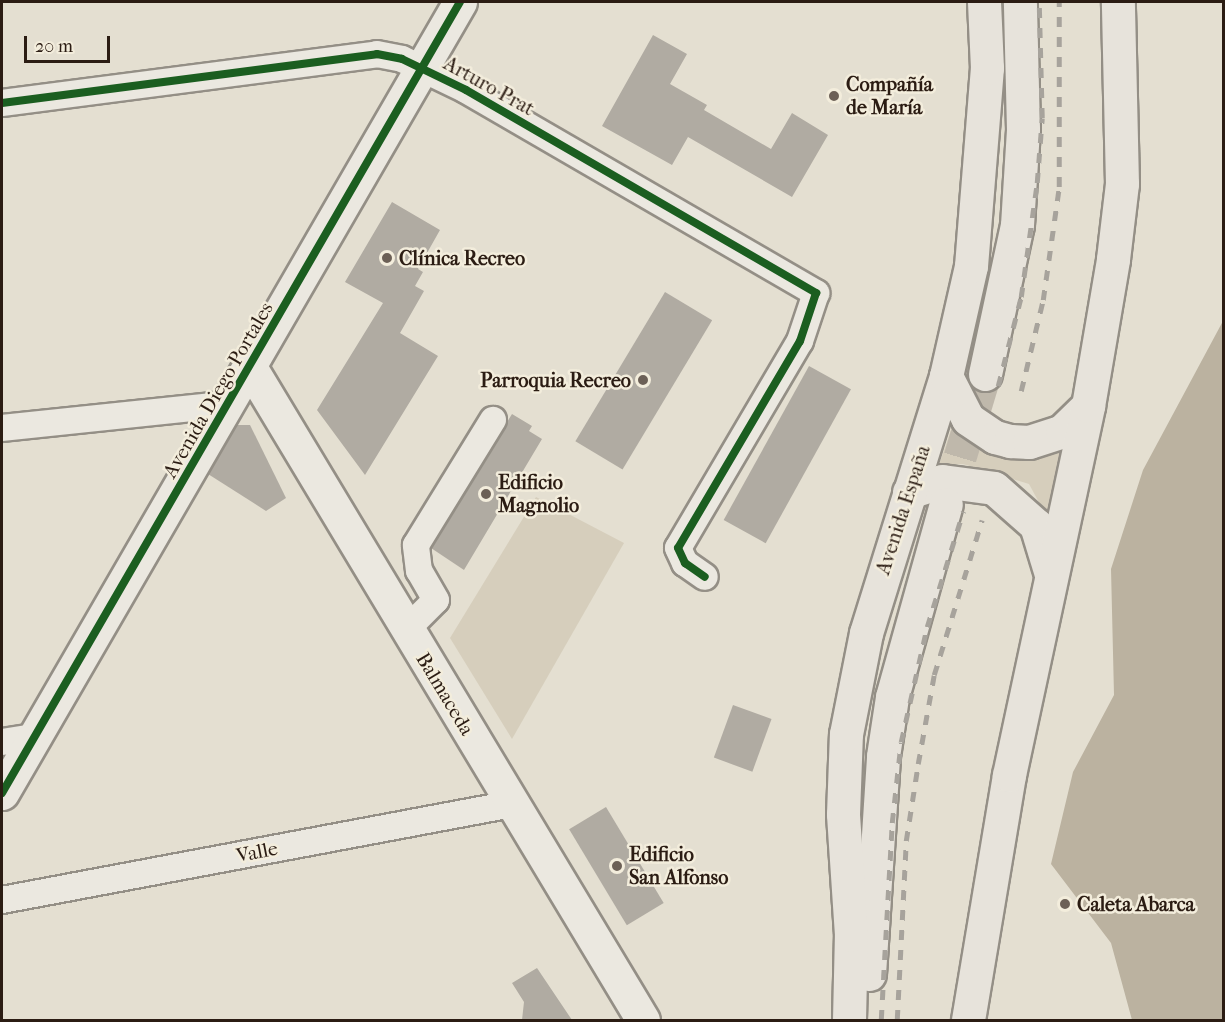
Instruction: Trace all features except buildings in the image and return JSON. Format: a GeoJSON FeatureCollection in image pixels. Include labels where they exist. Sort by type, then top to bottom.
{"type":"FeatureCollection","features":[{"type":"Feature","properties":{"kind":"main road","name":"Avenida España"},"geometry":{"type":"LineString","coordinates":[[849,1020],[851,935],[843,814],[846,734],[866,633],[946,376],[978,217],[987,68],[984,2]]}},
{"type":"Feature","properties":{"kind":"main road"},"geometry":{"type":"LineString","coordinates":[[985,374],[1017,225],[1023,129],[1020,2]]}},
{"type":"Feature","properties":{"kind":"main road"},"geometry":{"type":"LineString","coordinates":[[969,1020],[1009,774],[1088,406],[1122,184],[1118,2]]}},
{"type":"Feature","properties":{"kind":"main road"},"geometry":{"type":"LineString","coordinates":[[946,376],[968,419],[980,430],[1010,441],[1054,435],[1088,406]]}},
{"type":"Feature","properties":{"kind":"main road"},"geometry":{"type":"LineString","coordinates":[[909,492],[960,480],[1010,497],[1036,525],[1047,550],[1051,578]]}},
{"type":"Feature","properties":{"kind":"main road","name":"Avenida España"},"geometry":{"type":"LineString","coordinates":[[862,1020],[875,921],[883,756],[892,697],[946,504]]}},
{"type":"Feature","properties":{"kind":"street","name":"Avenida Diego Portales"},"geometry":{"type":"LineString","coordinates":[[2,793],[460,2]]}},
{"type":"Feature","properties":{"kind":"street","name":"Arturo Prat"},"geometry":{"type":"LineString","coordinates":[[2,103],[377,54],[423,68],[816,292],[800,341],[678,548],[685,563],[705,577]]}},
{"type":"Feature","properties":{"kind":"street","name":"Balmaceda"},"geometry":{"type":"LineString","coordinates":[[250,367],[406,630],[643,1020]]}},
{"type":"Feature","properties":{"kind":"street"},"geometry":{"type":"LineString","coordinates":[[2,428],[228,404]]}},
{"type":"Feature","properties":{"kind":"street"},"geometry":{"type":"LineString","coordinates":[[406,630],[436,600],[419,571],[416,545],[493,420]]}},
{"type":"Feature","properties":{"kind":"street"},"geometry":{"type":"LineString","coordinates":[[2,742],[35,737]]}},
{"type":"Feature","properties":{"kind":"street","name":"Valle"},"geometry":{"type":"LineString","coordinates":[[2,900],[512,804]]}},
{"type":"Feature","properties":{"kind":"shaded area"},"geometry":{"type":"Polygon","coordinates":[[[1223,321],[1223,1020],[1132,1020],[1111,943],[1051,864],[1073,772],[1114,695],[1111,569],[1143,470],[1223,321]]]}},
{"type":"Feature","properties":{"kind":"shaded area"},"geometry":{"type":"Polygon","coordinates":[[[955,418],[1063,442],[1048,519],[1029,484],[963,464],[939,465],[955,418]]]}},
{"type":"Feature","properties":{"kind":"shaded area"},"geometry":{"type":"Polygon","coordinates":[[[536,497],[624,543],[512,739],[450,638],[536,497]]]}},
{"type":"Feature","properties":{"kind":"tunnel"},"geometry":{"type":"LineString","coordinates":[[946,504],[985,374]]}},
{"type":"Feature","properties":{"kind":"railway"},"geometry":{"type":"LineString","coordinates":[[998,386],[1021,297],[1037,183],[1042,118],[1039,2]]}},
{"type":"Feature","properties":{"kind":"railway"},"geometry":{"type":"LineString","coordinates":[[1021,391],[1043,300],[1059,187],[1059,2]]}},
{"type":"Feature","properties":{"kind":"railway"},"geometry":{"type":"LineString","coordinates":[[881,1020],[892,823],[901,742],[927,627],[963,512]]}},
{"type":"Feature","properties":{"kind":"railway"},"geometry":{"type":"LineString","coordinates":[[897,1020],[906,841],[918,764],[934,675],[982,520]]}},
{"type":"Feature","properties":{"kind":"cycle path"},"geometry":{"type":"LineString","coordinates":[[2,793],[460,2]]}},
{"type":"Feature","properties":{"kind":"cycle path"},"geometry":{"type":"LineString","coordinates":[[2,103],[377,54],[402,59],[466,90],[816,293],[800,341],[678,548],[685,563],[705,577]]}},
{"type":"Feature","properties":{"kind":"place","name":"Compañía de María"},"geometry":{"type":"Point","coordinates":[834,96]}},
{"type":"Feature","properties":{"kind":"place","name":"Clínica Recreo"},"geometry":{"type":"Point","coordinates":[387,258]}},
{"type":"Feature","properties":{"kind":"place","name":"Parroquia Recreo"},"geometry":{"type":"Point","coordinates":[643,380]}},
{"type":"Feature","properties":{"kind":"place","name":"Edificio Magnolio"},"geometry":{"type":"Point","coordinates":[486,494]}},
{"type":"Feature","properties":{"kind":"place","name":"Edificio San Alfonso"},"geometry":{"type":"Point","coordinates":[617,866]}},
{"type":"Feature","properties":{"kind":"place","name":"Caleta Abarca"},"geometry":{"type":"Point","coordinates":[1065,904]}}]}
